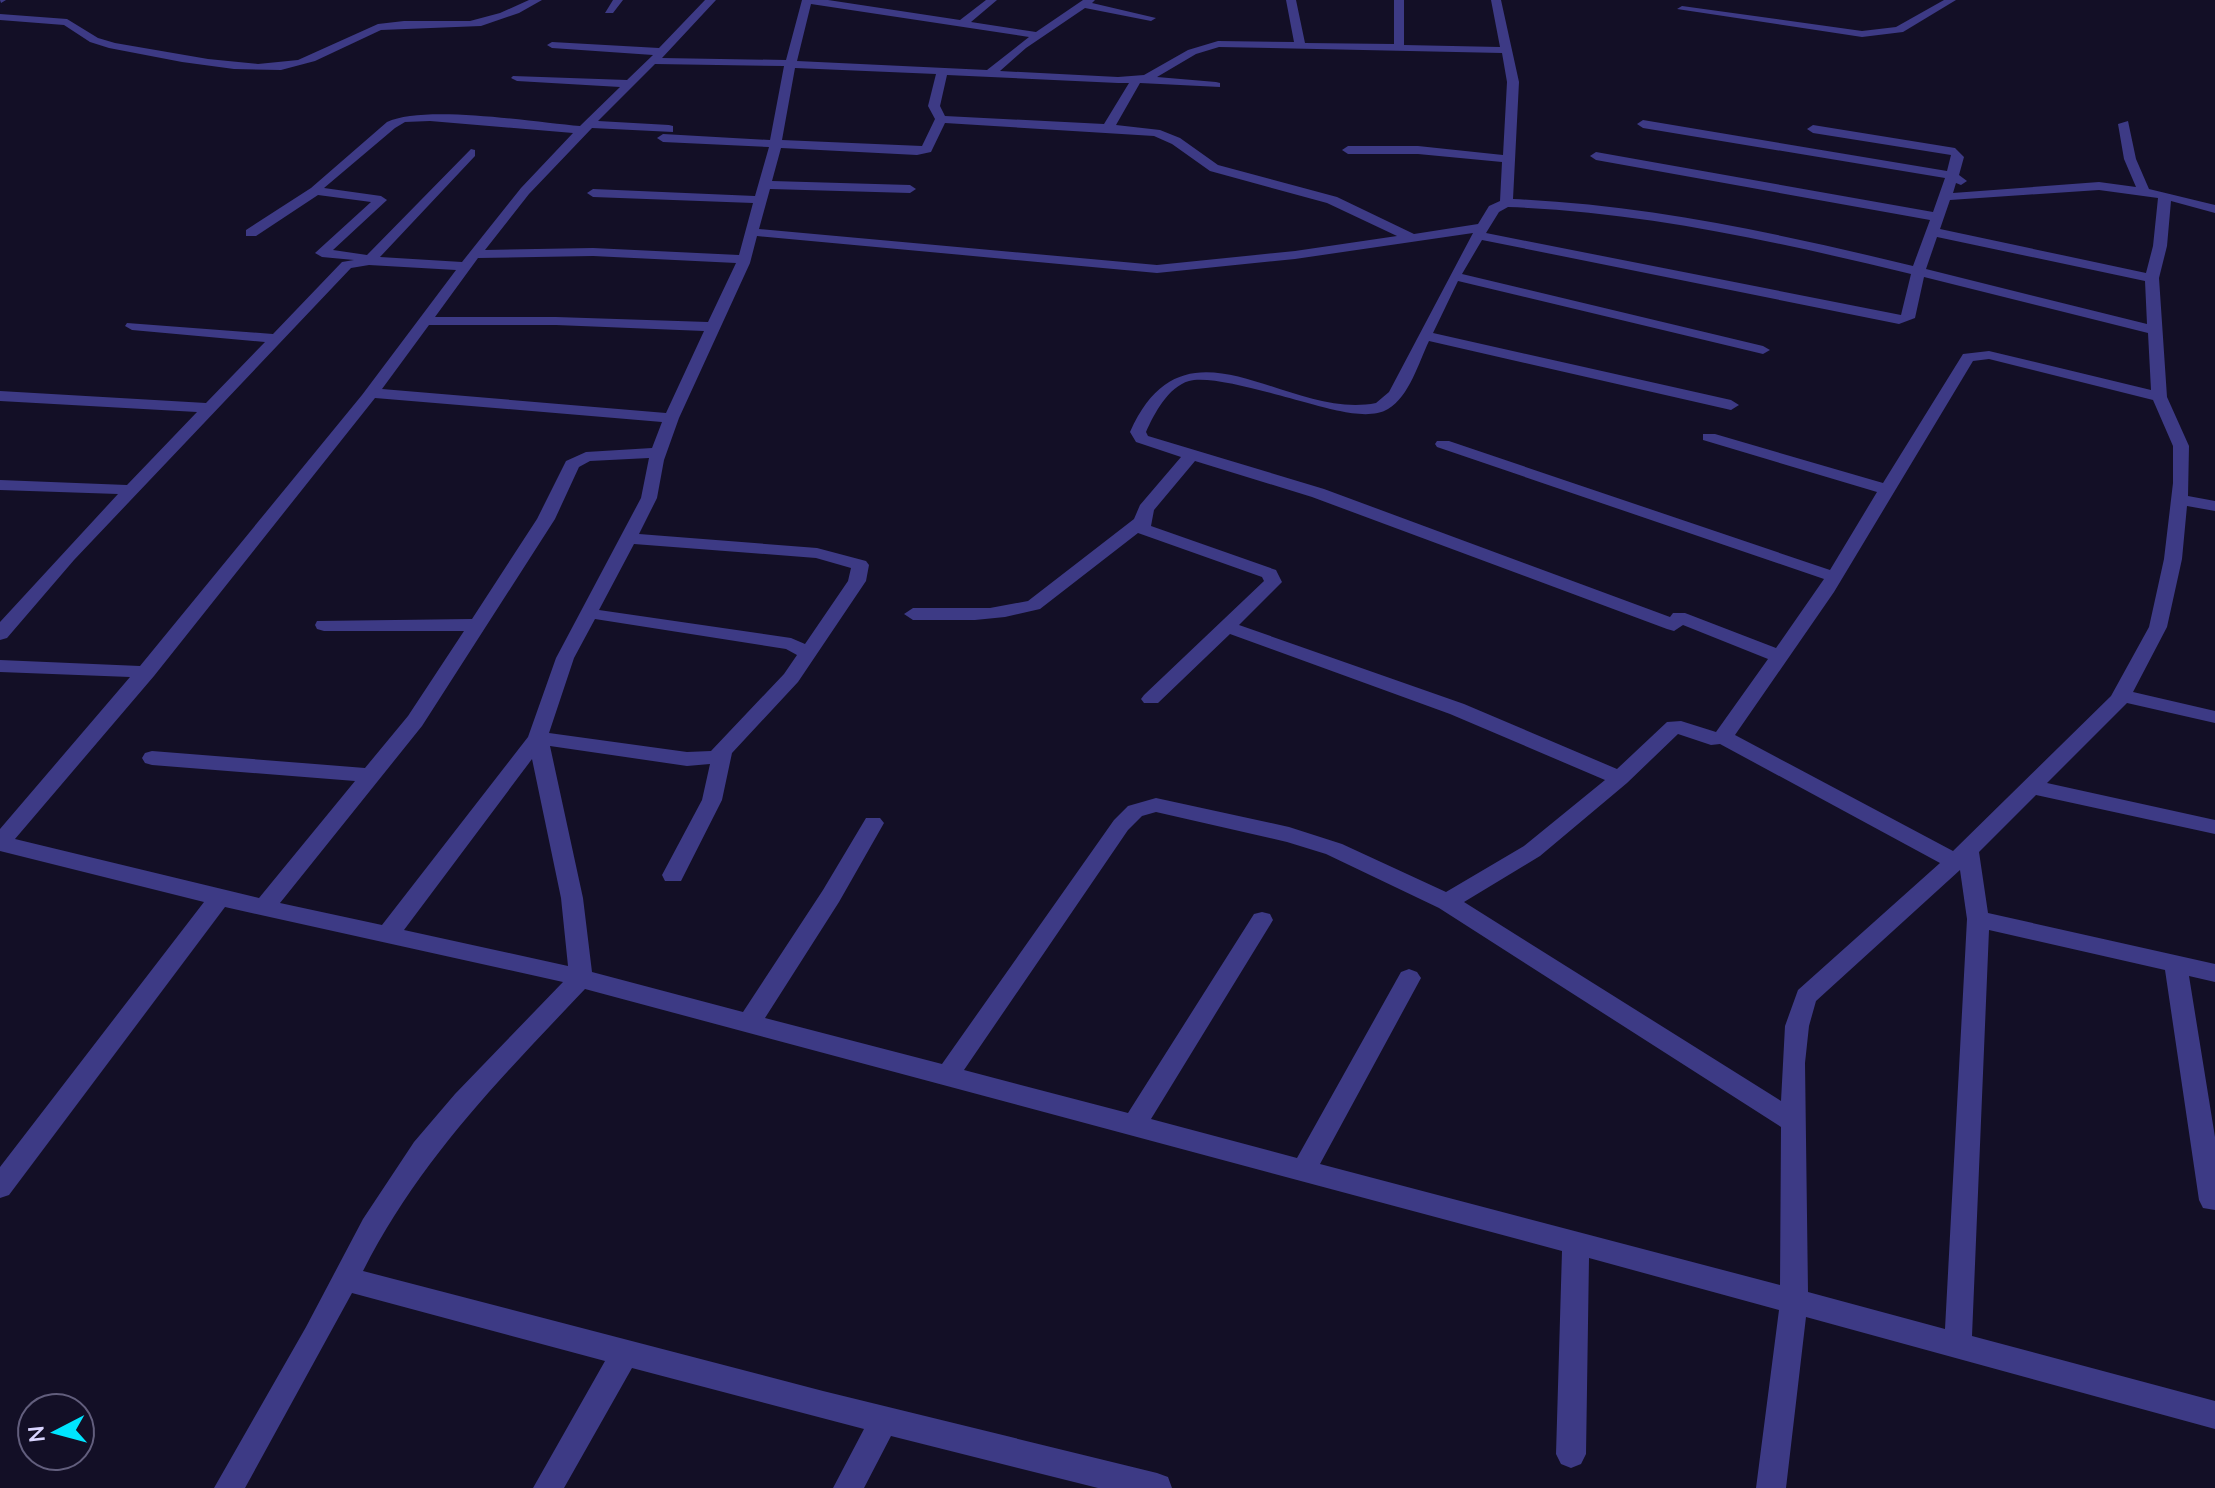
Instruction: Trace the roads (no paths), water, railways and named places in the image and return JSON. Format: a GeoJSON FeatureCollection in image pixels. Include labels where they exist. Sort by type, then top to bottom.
{"type":"FeatureCollection","features":[{"type":"Feature","properties":{"kind":"street"},"geometry":{"type":"LineString","coordinates":[[0,17],[67,22],[94,40],[113,46],[241,65],[282,66],[306,61],[379,27],[402,23],[452,26],[489,22],[537,0]]}},
{"type":"Feature","properties":{"kind":"street"},"geometry":{"type":"LineString","coordinates":[[609,11],[618,0]]}},
{"type":"Feature","properties":{"kind":"street"},"geometry":{"type":"LineString","coordinates":[[711,0],[525,191],[468,260],[371,393],[147,672],[0,843],[220,898],[581,978],[2215,1415]]}},
{"type":"Feature","properties":{"kind":"street"},"geometry":{"type":"LineString","coordinates":[[229,1488],[372,1227],[423,1150],[464,1101],[581,978],[572,898],[538,738],[544,709],[565,658],[649,498],[671,418],[744,259],[776,145],[790,63],[807,0],[1038,35]]}},
{"type":"Feature","properties":{"kind":"street"},"geometry":{"type":"LineString","coordinates":[[962,24],[992,0]]}},
{"type":"Feature","properties":{"kind":"street"},"geometry":{"type":"LineString","coordinates":[[1291,0],[1300,44]]}},
{"type":"Feature","properties":{"kind":"street"},"geometry":{"type":"LineString","coordinates":[[1399,0],[1399,46]]}},
{"type":"Feature","properties":{"kind":"street"},"geometry":{"type":"LineString","coordinates":[[1496,0],[1513,82],[1506,203]]}},
{"type":"Feature","properties":{"kind":"street"},"geometry":{"type":"LineString","coordinates":[[1682,9],[1862,34],[1899,30],[1951,0]]}},
{"type":"Feature","properties":{"kind":"street"},"geometry":{"type":"LineString","coordinates":[[991,73],[1038,35],[1087,2],[1151,18]]}},
{"type":"Feature","properties":{"kind":"street"},"geometry":{"type":"LineString","coordinates":[[1137,79],[1147,78],[1212,45],[1300,44],[1507,50]]}},
{"type":"Feature","properties":{"kind":"street"},"geometry":{"type":"LineString","coordinates":[[552,45],[658,56],[1216,85]]}},
{"type":"Feature","properties":{"kind":"street"},"geometry":{"type":"LineString","coordinates":[[941,119],[934,106],[942,71]]}},
{"type":"Feature","properties":{"kind":"street"},"geometry":{"type":"LineString","coordinates":[[517,78],[630,84]]}},
{"type":"Feature","properties":{"kind":"street"},"geometry":{"type":"LineString","coordinates":[[1108,128],[1137,79]]}},
{"type":"Feature","properties":{"kind":"street"},"geometry":{"type":"LineString","coordinates":[[251,233],[317,190],[322,182],[391,125],[403,119],[430,117],[587,127],[776,145],[917,151],[927,149],[941,119]]}},
{"type":"Feature","properties":{"kind":"street"},"geometry":{"type":"LineString","coordinates":[[941,119],[1108,128],[1169,137],[1214,168],[1332,200],[1412,238]]}},
{"type":"Feature","properties":{"kind":"street"},"geometry":{"type":"LineString","coordinates":[[1643,124],[1950,175],[1987,194]]}},
{"type":"Feature","properties":{"kind":"street"},"geometry":{"type":"LineString","coordinates":[[1771,1488],[1794,1301],[1792,1121],[1797,1026],[1806,996],[1962,856],[2119,700],[2158,627],[2173,559],[2181,446],[2159,397],[2152,278],[2160,246],[2154,194],[2130,159],[2124,124]]}},
{"type":"Feature","properties":{"kind":"street"},"geometry":{"type":"LineString","coordinates":[[753,232],[1157,269],[1479,232],[1899,320],[1908,318],[1918,271],[1958,157],[1955,152],[1813,129]]}},
{"type":"Feature","properties":{"kind":"street"},"geometry":{"type":"LineString","coordinates":[[1348,150],[1418,150],[1509,159]]}},
{"type":"Feature","properties":{"kind":"street"},"geometry":{"type":"LineString","coordinates":[[0,634],[132,490],[347,265],[371,259],[471,153]]}},
{"type":"Feature","properties":{"kind":"street"},"geometry":{"type":"LineString","coordinates":[[1596,156],[1938,217]]}},
{"type":"Feature","properties":{"kind":"street"},"geometry":{"type":"LineString","coordinates":[[1945,197],[2099,186],[2154,194],[2215,209]]}},
{"type":"Feature","properties":{"kind":"street"},"geometry":{"type":"LineString","coordinates":[[593,193],[910,189]]}},
{"type":"Feature","properties":{"kind":"street"},"geometry":{"type":"LineString","coordinates":[[317,190],[381,200],[322,253],[371,259],[468,260],[593,252],[744,259]]}},
{"type":"Feature","properties":{"kind":"street"},"geometry":{"type":"LineString","coordinates":[[1779,656],[1318,493],[1142,439],[1138,432],[1167,389],[1183,378],[1210,377],[1328,404],[1371,409],[1381,407],[1395,394],[1479,232],[1497,206],[1506,203],[1578,206],[1653,215],[1814,247],[2155,330]]}},
{"type":"Feature","properties":{"kind":"street"},"geometry":{"type":"LineString","coordinates":[[1933,232],[2152,278]]}},
{"type":"Feature","properties":{"kind":"street"},"geometry":{"type":"LineString","coordinates":[[1454,276],[1763,350]]}},
{"type":"Feature","properties":{"kind":"street"},"geometry":{"type":"LineString","coordinates":[[423,321],[556,321],[714,327]]}},
{"type":"Feature","properties":{"kind":"street"},"geometry":{"type":"LineString","coordinates":[[132,326],[277,339]]}},
{"type":"Feature","properties":{"kind":"street"},"geometry":{"type":"LineString","coordinates":[[1426,336],[1731,405]]}},
{"type":"Feature","properties":{"kind":"street"},"geometry":{"type":"LineString","coordinates":[[1723,737],[1834,577],[1968,357],[1989,355],[2159,397]]}},
{"type":"Feature","properties":{"kind":"street"},"geometry":{"type":"LineString","coordinates":[[371,393],[671,418]]}},
{"type":"Feature","properties":{"kind":"street"},"geometry":{"type":"LineString","coordinates":[[0,396],[211,408]]}},
{"type":"Feature","properties":{"kind":"street"},"geometry":{"type":"LineString","coordinates":[[1709,437],[1887,490]]}},
{"type":"Feature","properties":{"kind":"street"},"geometry":{"type":"LineString","coordinates":[[1443,444],[1834,577]]}},
{"type":"Feature","properties":{"kind":"street"},"geometry":{"type":"LineString","coordinates":[[264,907],[415,721],[546,519],[572,464],[586,457],[659,453]]}},
{"type":"Feature","properties":{"kind":"street"},"geometry":{"type":"LineString","coordinates":[[913,614],[989,614],[1034,605],[1141,522],[1146,509],[1192,454]]}},
{"type":"Feature","properties":{"kind":"street"},"geometry":{"type":"LineString","coordinates":[[0,485],[132,490]]}},
{"type":"Feature","properties":{"kind":"street"},"geometry":{"type":"LineString","coordinates":[[2179,500],[2215,506]]}},
{"type":"Feature","properties":{"kind":"street"},"geometry":{"type":"LineString","coordinates":[[1141,522],[1143,529],[1150,534],[1270,574],[1274,578],[1267,591],[1151,699]]}},
{"type":"Feature","properties":{"kind":"street"},"geometry":{"type":"LineString","coordinates":[[538,738],[687,759],[712,759],[723,754],[769,705],[808,653],[857,581],[860,565],[817,553],[628,538]]}},
{"type":"Feature","properties":{"kind":"street"},"geometry":{"type":"LineString","coordinates":[[601,615],[791,644],[808,653]]}},
{"type":"Feature","properties":{"kind":"street"},"geometry":{"type":"LineString","coordinates":[[324,625],[478,625]]}},
{"type":"Feature","properties":{"kind":"street"},"geometry":{"type":"LineString","coordinates":[[1228,627],[1457,709],[1620,778]]}},
{"type":"Feature","properties":{"kind":"street"},"geometry":{"type":"LineString","coordinates":[[0,666],[147,672]]}},
{"type":"Feature","properties":{"kind":"street"},"geometry":{"type":"LineString","coordinates":[[2121,695],[2215,717]]}},
{"type":"Feature","properties":{"kind":"street"},"geometry":{"type":"LineString","coordinates":[[1447,902],[1532,851],[1620,778],[1674,727],[1688,729],[1707,738],[1723,737],[1962,856],[1978,919],[1958,1346]]}},
{"type":"Feature","properties":{"kind":"street"},"geometry":{"type":"LineString","coordinates":[[387,935],[538,738]]}},
{"type":"Feature","properties":{"kind":"street"},"geometry":{"type":"LineString","coordinates":[[673,875],[712,800],[723,754]]}},
{"type":"Feature","properties":{"kind":"street"},"geometry":{"type":"LineString","coordinates":[[152,758],[373,776]]}},
{"type":"Feature","properties":{"kind":"street"},"geometry":{"type":"LineString","coordinates":[[2031,787],[2215,827]]}},
{"type":"Feature","properties":{"kind":"street"},"geometry":{"type":"LineString","coordinates":[[947,1076],[1121,825],[1135,811],[1146,806],[1173,807],[1334,849],[1447,902],[1792,1121]]}},
{"type":"Feature","properties":{"kind":"street"},"geometry":{"type":"LineString","coordinates":[[749,1023],[831,896],[873,823]]}},
{"type":"Feature","properties":{"kind":"street"},"geometry":{"type":"LineString","coordinates":[[0,1187],[220,898]]}},
{"type":"Feature","properties":{"kind":"street"},"geometry":{"type":"LineString","coordinates":[[1978,919],[2215,973]]}},
{"type":"Feature","properties":{"kind":"street"},"geometry":{"type":"LineString","coordinates":[[1134,1125],[1262,920]]}},
{"type":"Feature","properties":{"kind":"street"},"geometry":{"type":"LineString","coordinates":[[2176,964],[2212,1200]]}},
{"type":"Feature","properties":{"kind":"street"},"geometry":{"type":"LineString","coordinates":[[1304,1170],[1409,978]]}},
{"type":"Feature","properties":{"kind":"street"},"geometry":{"type":"LineString","coordinates":[[1571,1454],[1576,1243]]}},
{"type":"Feature","properties":{"kind":"street"},"geometry":{"type":"LineString","coordinates":[[345,1279],[1157,1488]]}},
{"type":"Feature","properties":{"kind":"street"},"geometry":{"type":"LineString","coordinates":[[548,1488],[625,1353]]}},
{"type":"Feature","properties":{"kind":"street"},"geometry":{"type":"LineString","coordinates":[[848,1488],[884,1420]]}}]}
